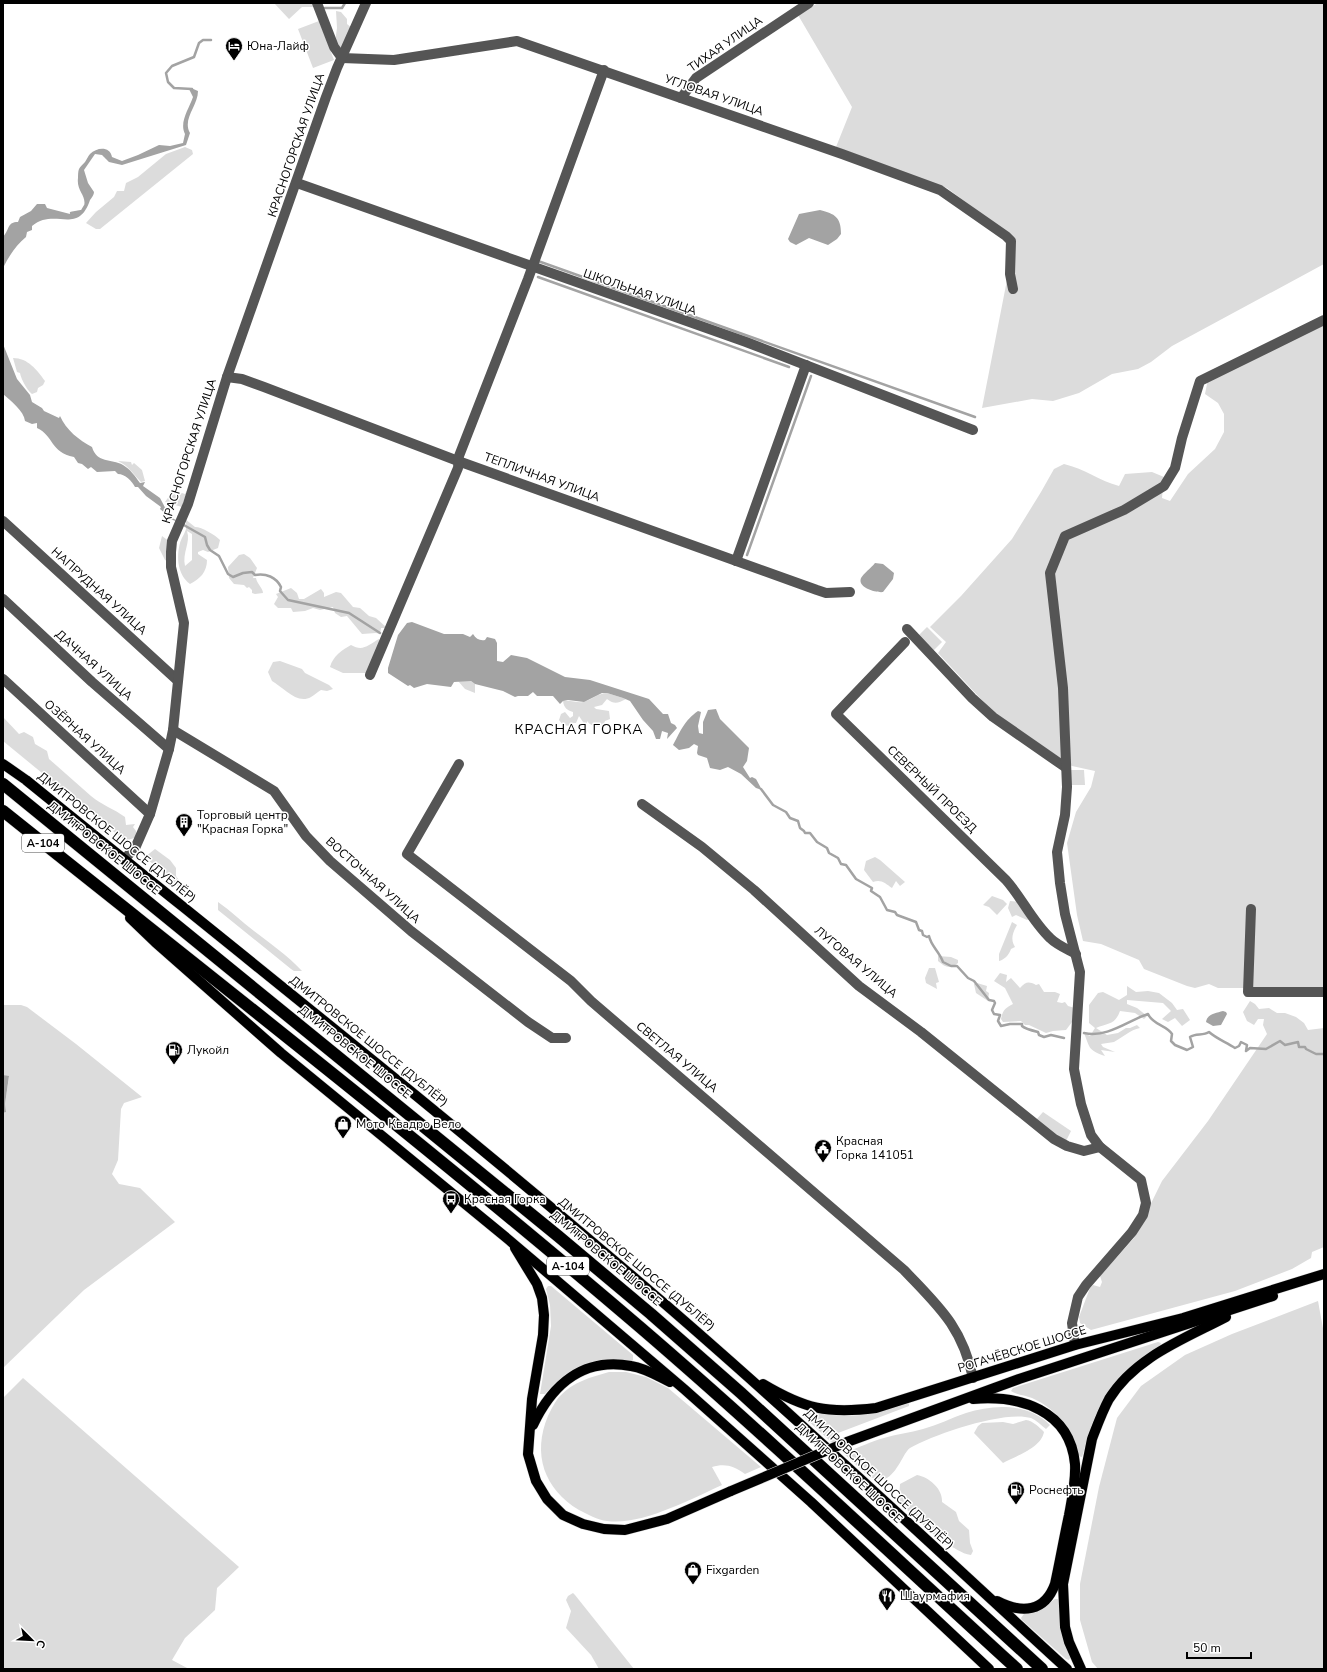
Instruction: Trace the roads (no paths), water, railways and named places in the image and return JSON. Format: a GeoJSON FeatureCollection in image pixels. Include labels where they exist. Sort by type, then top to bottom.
{"type":"FeatureCollection","features":[{"type":"Feature","properties":{"kind":"highway","name":"ДМИТРОВСКОЕ ШОССЕ"},"geometry":{"type":"LineString","coordinates":[[3,784],[552,1230],[651,1314],[741,1392],[1042,1669]]}},
{"type":"Feature","properties":{"kind":"highway","name":"А-104"},"geometry":{"type":"LineString","coordinates":[[3,811],[281,1031],[546,1248],[641,1328],[729,1405],[1017,1669]]}},
{"type":"Feature","properties":{"kind":"main road","name":"ДМИТРОВСКОЕ ШОССЕ (ДУБЛЁР)"},"geometry":{"type":"LineString","coordinates":[[3,764],[26,780],[525,1185],[735,1365],[1067,1669]]}},
{"type":"Feature","properties":{"kind":"main road"},"geometry":{"type":"LineString","coordinates":[[98,887],[155,942],[281,1054],[509,1240],[684,1389],[811,1502],[989,1669]]}},
{"type":"Feature","properties":{"kind":"main road"},"geometry":{"type":"LineString","coordinates":[[509,1240],[537,1284],[542,1298],[544,1315],[543,1335],[532,1399],[529,1432],[528,1454],[536,1481],[547,1499],[563,1515],[583,1524],[604,1529],[625,1530],[645,1526],[666,1519],[847,1442],[960,1400],[1026,1376],[1254,1303],[1296,1287],[1321,1275]]}},
{"type":"Feature","properties":{"kind":"main road","name":"РОГАЧЁВСКОЕ ШОССЕ"},"geometry":{"type":"LineString","coordinates":[[735,1365],[783,1396],[805,1405],[826,1410],[850,1411],[876,1408],[1075,1345],[1183,1318],[1321,1275]]}},
{"type":"Feature","properties":{"kind":"main road"},"geometry":{"type":"LineString","coordinates":[[1081,1669],[1069,1642],[1065,1627],[1063,1584],[1092,1439],[1101,1416],[1119,1385],[1131,1372],[1148,1359],[1165,1348],[1254,1303]]}},
{"type":"Feature","properties":{"kind":"main road"},"geometry":{"type":"LineString","coordinates":[[529,1432],[541,1407],[558,1386],[574,1374],[593,1367],[609,1364],[631,1366],[650,1372],[684,1389]]}},
{"type":"Feature","properties":{"kind":"main road"},"geometry":{"type":"LineString","coordinates":[[960,1400],[990,1398],[1011,1400],[1026,1403],[1041,1409],[1066,1433],[1073,1450],[1075,1466],[1074,1486],[1056,1584],[1048,1598],[1041,1605],[1028,1609],[1019,1609],[999,1602],[984,1592]]}},
{"type":"Feature","properties":{"kind":"street"},"geometry":{"type":"LineString","coordinates":[[317,3],[334,47],[342,58]]}},
{"type":"Feature","properties":{"kind":"street","name":"КРАСНОГОРСКАЯ УЛИЦА"},"geometry":{"type":"LineString","coordinates":[[124,860],[136,846],[150,814],[173,730],[184,623],[171,567],[170,552],[172,541],[182,517],[227,377],[297,183],[326,97],[366,3]]}},
{"type":"Feature","properties":{"kind":"street","name":"ТИХАЯ УЛИЦА"},"geometry":{"type":"LineString","coordinates":[[681,98],[696,78],[809,3]]}},
{"type":"Feature","properties":{"kind":"street","name":"УГЛОВАЯ УЛИЦА"},"geometry":{"type":"LineString","coordinates":[[342,58],[394,60],[517,42],[604,70],[940,190],[1011,241],[1010,274],[1014,289]]}},
{"type":"Feature","properties":{"kind":"street"},"geometry":{"type":"LineString","coordinates":[[370,675],[458,468],[458,461],[532,267],[604,70]]}},
{"type":"Feature","properties":{"kind":"street","name":"ШКОЛЬНАЯ УЛИЦА"},"geometry":{"type":"LineString","coordinates":[[297,183],[806,365],[973,430]]}},
{"type":"Feature","properties":{"kind":"street"},"geometry":{"type":"LineString","coordinates":[[1075,1345],[1072,1323],[1078,1297],[1086,1284],[1132,1232],[1143,1215],[1146,1202],[1141,1180],[1100,1147],[1091,1135],[1081,1104],[1074,1069],[1080,968],[1061,890],[1057,852],[1065,815],[1067,787],[1063,688],[1050,573],[1065,536],[1124,510],[1164,486],[1175,468],[1182,438],[1200,381],[1324,320]]}},
{"type":"Feature","properties":{"kind":"street"},"geometry":{"type":"LineString","coordinates":[[736,561],[806,365]]}},
{"type":"Feature","properties":{"kind":"street","name":"ТЕПЛИЧНАЯ УЛИЦА"},"geometry":{"type":"LineString","coordinates":[[227,377],[242,379],[458,461],[826,593],[850,592]]}},
{"type":"Feature","properties":{"kind":"street","name":"НАПРУДНАЯ УЛИЦА"},"geometry":{"type":"LineString","coordinates":[[3,521],[178,680]]}},
{"type":"Feature","properties":{"kind":"street","name":"ДАЧНАЯ УЛИЦА"},"geometry":{"type":"LineString","coordinates":[[3,599],[92,682],[169,749]]}},
{"type":"Feature","properties":{"kind":"street"},"geometry":{"type":"LineString","coordinates":[[907,628],[972,698],[993,717],[1065,767]]}},
{"type":"Feature","properties":{"kind":"street","name":"СЕВЕРНЫЙ ПРОЕЗД"},"geometry":{"type":"LineString","coordinates":[[905,642],[836,714],[1006,880],[1018,893],[1031,915],[1050,938],[1076,954]]}},
{"type":"Feature","properties":{"kind":"street","name":"ОЗЁРНАЯ УЛИЦА"},"geometry":{"type":"LineString","coordinates":[[3,679],[150,814]]}},
{"type":"Feature","properties":{"kind":"street","name":"ВОСТОЧНАЯ УЛИЦА"},"geometry":{"type":"LineString","coordinates":[[173,730],[274,791],[306,836],[320,851],[411,932],[528,1022],[552,1038],[566,1038]]}},
{"type":"Feature","properties":{"kind":"street","name":"СВЕТЛАЯ УЛИЦА"},"geometry":{"type":"LineString","coordinates":[[459,764],[407,854],[571,981],[591,1001],[904,1270],[941,1308],[959,1334],[969,1358],[973,1378]]}},
{"type":"Feature","properties":{"kind":"street","name":"ЛУГОВАЯ УЛИЦА"},"geometry":{"type":"LineString","coordinates":[[642,804],[702,847],[754,890],[860,986],[927,1037],[1054,1139],[1067,1146],[1084,1151],[1100,1147]]}},
{"type":"Feature","properties":{"kind":"street"},"geometry":{"type":"LineString","coordinates":[[1251,909],[1248,992],[1324,992]]}},
{"type":"Feature","properties":{"kind":"waterway"},"geometry":{"type":"LineString","coordinates":[[325,8],[342,8],[345,3]]}},
{"type":"Feature","properties":{"kind":"waterway"},"geometry":{"type":"LineString","coordinates":[[192,89],[174,88],[168,82],[166,73],[172,66],[194,57],[199,43],[203,40],[211,40]]}},
{"type":"Feature","properties":{"kind":"waterway"},"geometry":{"type":"LineString","coordinates":[[71,213],[82,211],[85,206]]}},
{"type":"Feature","properties":{"kind":"waterway"},"geometry":{"type":"LineString","coordinates":[[538,261],[975,417]]}},
{"type":"Feature","properties":{"kind":"waterway"},"geometry":{"type":"LineString","coordinates":[[538,277],[789,367]]}},
{"type":"Feature","properties":{"kind":"waterway"},"geometry":{"type":"LineString","coordinates":[[747,555],[811,376]]}},
{"type":"Feature","properties":{"kind":"waterway"},"geometry":{"type":"LineString","coordinates":[[182,524],[205,537],[210,550],[219,556],[228,574],[233,577],[243,573],[252,572],[255,575],[270,576],[279,584],[281,587],[280,591],[288,600],[349,613],[380,633]]}},
{"type":"Feature","properties":{"kind":"waterway"},"geometry":{"type":"LineString","coordinates":[[761,789],[773,805],[786,812],[790,818],[798,821],[800,828],[805,833],[810,833],[817,842],[827,848],[829,853],[838,858],[841,864],[846,865],[856,879],[872,888],[871,891],[880,897],[887,910],[895,912],[897,915],[916,922],[923,935],[927,937],[929,936],[931,943],[943,962],[951,966],[957,966],[968,978],[974,981],[989,1000],[994,1001],[995,1003],[992,1010],[994,1014],[1000,1015],[998,1021],[1001,1026],[1022,1024],[1023,1027],[1038,1032],[1039,1035],[1044,1037],[1051,1035],[1064,1038]]}},
{"type":"Feature","properties":{"kind":"waterway"},"geometry":{"type":"LineString","coordinates":[[1084,1033],[1093,1034],[1109,1031],[1148,1014],[1150,1018],[1172,1034],[1171,1041],[1175,1045],[1187,1050],[1193,1047],[1190,1037],[1209,1032],[1235,1048],[1239,1046],[1241,1042],[1247,1045],[1246,1051],[1250,1048],[1266,1049],[1280,1041],[1285,1045],[1298,1042],[1299,1047],[1305,1047],[1316,1054],[1324,1054]]}},
{"type":"Feature","properties":{"kind":"place","name":"Юна-Лайф"},"geometry":{"type":"Point","coordinates":[234,61]}},
{"type":"Feature","properties":{"kind":"place","name":"Торговый центр \"Красная Горка\""},"geometry":{"type":"Point","coordinates":[184,837]}},
{"type":"Feature","properties":{"kind":"place","name":"Лукойл"},"geometry":{"type":"Point","coordinates":[174,1065]}},
{"type":"Feature","properties":{"kind":"place","name":"Мото Квадро Вело"},"geometry":{"type":"Point","coordinates":[343,1139]}},
{"type":"Feature","properties":{"kind":"place","name":"Красная Горка 141051"},"geometry":{"type":"Point","coordinates":[823,1163]}},
{"type":"Feature","properties":{"kind":"place","name":"Красная Горка"},"geometry":{"type":"Point","coordinates":[451,1214]}},
{"type":"Feature","properties":{"kind":"place","name":"Роснефть"},"geometry":{"type":"Point","coordinates":[1016,1505]}},
{"type":"Feature","properties":{"kind":"place","name":"Fixgarden"},"geometry":{"type":"Point","coordinates":[693,1585]}},
{"type":"Feature","properties":{"kind":"place","name":"Шаурмафия"},"geometry":{"type":"Point","coordinates":[887,1611]}},
{"type":"Feature","properties":{"kind":"district","name":"КРАСНАЯ ГОРКА"},"geometry":{"type":"Point","coordinates":[579,729]}}]}
